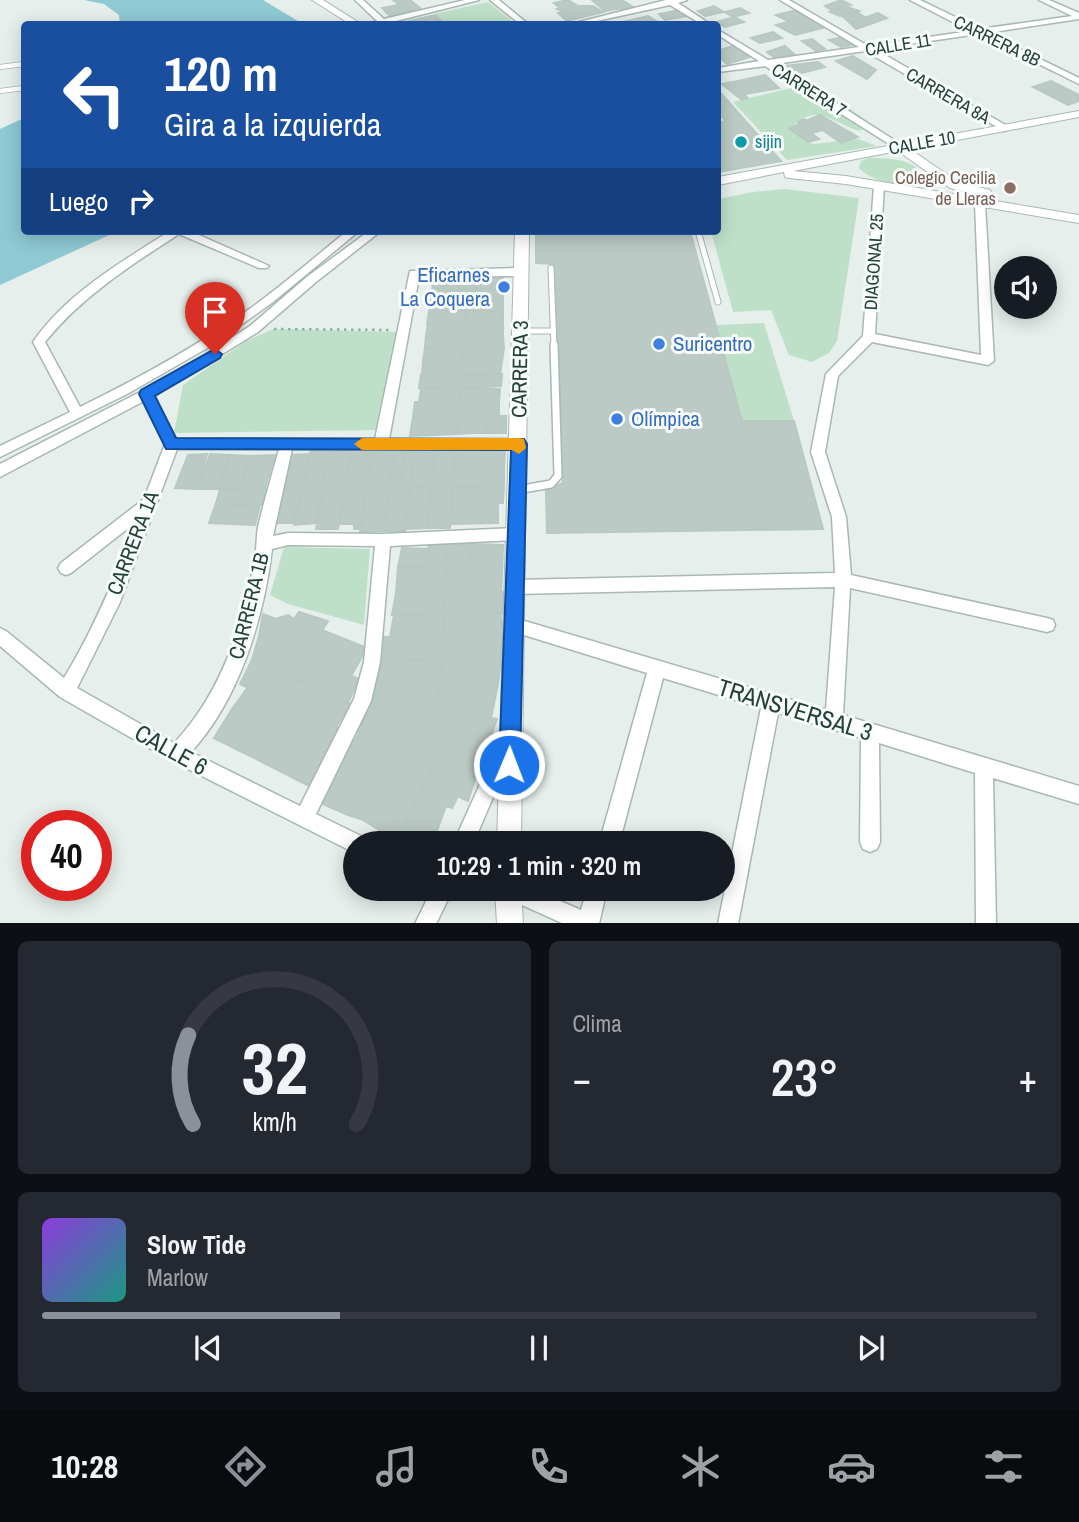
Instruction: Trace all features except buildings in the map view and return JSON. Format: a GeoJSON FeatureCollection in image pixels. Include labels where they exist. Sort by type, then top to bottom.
{"type":"FeatureCollection","features":[{"type":"Feature","properties":{"kind":"street"},"geometry":{"type":"LineString","coordinates":[[317,0],[351,21]]}},
{"type":"Feature","properties":{"kind":"street"},"geometry":{"type":"LineString","coordinates":[[359,0],[381,21]]}},
{"type":"Feature","properties":{"kind":"street"},"geometry":{"type":"LineString","coordinates":[[391,21],[475,0]]}},
{"type":"Feature","properties":{"kind":"street"},"geometry":{"type":"LineString","coordinates":[[494,0],[520,21]]}},
{"type":"Feature","properties":{"kind":"street"},"geometry":{"type":"LineString","coordinates":[[502,0],[527,21]]}},
{"type":"Feature","properties":{"kind":"street"},"geometry":{"type":"LineString","coordinates":[[587,21],[683,0]]}},
{"type":"Feature","properties":{"kind":"street","name":"CARRERA 8A"},"geometry":{"type":"LineString","coordinates":[[784,0],[1004,128]]}},
{"type":"Feature","properties":{"kind":"street","name":"CARRERA 8B"},"geometry":{"type":"LineString","coordinates":[[914,0],[1079,81]]}},
{"type":"Feature","properties":{"kind":"street"},"geometry":{"type":"LineString","coordinates":[[1043,0],[1079,16]]}},
{"type":"Feature","properties":{"kind":"street"},"geometry":{"type":"LineString","coordinates":[[669,1],[701,21]]}},
{"type":"Feature","properties":{"kind":"street","name":"CALLE 11"},"geometry":{"type":"LineString","coordinates":[[721,70],[869,50],[1079,16]]}},
{"type":"Feature","properties":{"kind":"street","name":"CARRERA 7"},"geometry":{"type":"LineString","coordinates":[[721,34],[900,147]]}},
{"type":"Feature","properties":{"kind":"street","name":"CALLE 10"},"geometry":{"type":"LineString","coordinates":[[721,180],[1079,114]]}},
{"type":"Feature","properties":{"kind":"street"},"geometry":{"type":"LineString","coordinates":[[900,147],[931,171],[966,189],[1079,208]]}},
{"type":"Feature","properties":{"kind":"street"},"geometry":{"type":"LineString","coordinates":[[866,152],[852,163],[852,170],[873,185]]}},
{"type":"Feature","properties":{"kind":"street"},"geometry":{"type":"LineString","coordinates":[[914,191],[932,184],[934,178],[931,171]]}},
{"type":"Feature","properties":{"kind":"street","name":"CALLE 10"},"geometry":{"type":"LineString","coordinates":[[766,173],[806,175],[1079,219]]}},
{"type":"Feature","properties":{"kind":"street","name":"DIAGONAL 25"},"geometry":{"type":"LineString","coordinates":[[869,337],[873,185]]}},
{"type":"Feature","properties":{"kind":"street"},"geometry":{"type":"LineString","coordinates":[[834,722],[843,580],[842,539],[839,517],[818,452],[832,374],[869,337],[988,361],[980,203]]}},
{"type":"Feature","properties":{"kind":"street"},"geometry":{"type":"LineString","coordinates":[[77,413],[39,342],[52,324],[131,261],[173,235]]}},
{"type":"Feature","properties":{"kind":"street"},"geometry":{"type":"LineString","coordinates":[[189,235],[263,266]]}},
{"type":"Feature","properties":{"kind":"street"},"geometry":{"type":"LineString","coordinates":[[0,452],[158,371],[242,320],[349,235]]}},
{"type":"Feature","properties":{"kind":"street"},"geometry":{"type":"LineString","coordinates":[[0,471],[147,394],[254,329],[312,279],[371,235]]}},
{"type":"Feature","properties":{"kind":"street","name":"CARRERA 3"},"geometry":{"type":"LineString","coordinates":[[509,831],[511,624],[515,587],[522,235]]}},
{"type":"Feature","properties":{"kind":"street"},"geometry":{"type":"LineString","coordinates":[[381,444],[414,274],[521,272]]}},
{"type":"Feature","properties":{"kind":"street"},"geometry":{"type":"LineString","coordinates":[[147,394],[172,444],[519,444]]}},
{"type":"Feature","properties":{"kind":"street","name":"CARRERA 1B"},"geometry":{"type":"LineString","coordinates":[[176,754],[222,694],[239,658],[257,590],[265,530],[287,443]]}},
{"type":"Feature","properties":{"kind":"street","name":"CARRERA 1A"},"geometry":{"type":"LineString","coordinates":[[66,691],[93,645],[172,444]]}},
{"type":"Feature","properties":{"kind":"street"},"geometry":{"type":"LineString","coordinates":[[66,568],[149,503]]}},
{"type":"Feature","properties":{"kind":"street"},"geometry":{"type":"LineString","coordinates":[[265,544],[288,539],[383,540],[516,534]]}},
{"type":"Feature","properties":{"kind":"street"},"geometry":{"type":"LineString","coordinates":[[304,819],[362,701],[372,662],[383,540]]}},
{"type":"Feature","properties":{"kind":"street"},"geometry":{"type":"LineString","coordinates":[[515,587],[843,580],[1047,625]]}},
{"type":"Feature","properties":{"kind":"street","name":"TRANSVERSAL 3"},"geometry":{"type":"LineString","coordinates":[[511,624],[1079,795]]}},
{"type":"Feature","properties":{"kind":"street","name":"CALLE 6"},"geometry":{"type":"LineString","coordinates":[[0,636],[66,691],[176,754],[343,838]]}},
{"type":"Feature","properties":{"kind":"street"},"geometry":{"type":"LineString","coordinates":[[613,831],[657,668]]}},
{"type":"Feature","properties":{"kind":"street"},"geometry":{"type":"LineString","coordinates":[[728,923],[771,702]]}},
{"type":"Feature","properties":{"kind":"street"},"geometry":{"type":"LineString","coordinates":[[870,733],[870,842]]}},
{"type":"Feature","properties":{"kind":"street"},"geometry":{"type":"LineString","coordinates":[[469,831],[509,739]]}},
{"type":"Feature","properties":{"kind":"street"},"geometry":{"type":"LineString","coordinates":[[984,766],[986,923]]}},
{"type":"Feature","properties":{"kind":"street"},"geometry":{"type":"LineString","coordinates":[[425,923],[437,901]]}},
{"type":"Feature","properties":{"kind":"street"},"geometry":{"type":"LineString","coordinates":[[509,901],[510,923]]}},
{"type":"Feature","properties":{"kind":"street"},"geometry":{"type":"LineString","coordinates":[[537,901],[588,923],[594,901]]}},
{"type":"Feature","properties":{"kind":"lane"},"geometry":{"type":"LineString","coordinates":[[0,67],[21,64]]}},
{"type":"Feature","properties":{"kind":"lane"},"geometry":{"type":"LineString","coordinates":[[0,91],[21,88]]}},
{"type":"Feature","properties":{"kind":"lane"},"geometry":{"type":"LineString","coordinates":[[699,235],[718,302]]}},
{"type":"Feature","properties":{"kind":"lane"},"geometry":{"type":"LineString","coordinates":[[517,490],[551,484],[558,476],[551,268]]}},
{"type":"Feature","properties":{"kind":"lane"},"geometry":{"type":"LineString","coordinates":[[520,331],[553,331]]}},
{"type":"Feature","properties":{"kind":"path"},"geometry":{"type":"LineString","coordinates":[[254,329],[404,330]]}},
{"type":"Feature","properties":{"kind":"green space"},"geometry":{"type":"Polygon","coordinates":[[[488,2],[512,21],[442,21],[434,14],[488,2]]]}},
{"type":"Feature","properties":{"kind":"green space"},"geometry":{"type":"Polygon","coordinates":[[[796,87],[845,105],[872,125],[859,131],[815,115],[799,121],[789,130],[813,144],[858,139],[877,146],[787,160],[733,102],[796,87]]]}},
{"type":"Feature","properties":{"kind":"green space"},"geometry":{"type":"Polygon","coordinates":[[[869,158],[908,163],[920,171],[922,178],[916,182],[899,184],[872,177],[859,168],[861,161],[869,158]]]}},
{"type":"Feature","properties":{"kind":"green space"},"geometry":{"type":"Polygon","coordinates":[[[785,189],[859,198],[837,341],[829,353],[812,362],[789,355],[771,310],[733,312],[712,235],[721,235],[721,198],[785,189]]]}},
{"type":"Feature","properties":{"kind":"green space"},"geometry":{"type":"Polygon","coordinates":[[[764,323],[794,421],[742,421],[716,325],[764,323]]]}},
{"type":"Feature","properties":{"kind":"green space"},"geometry":{"type":"Polygon","coordinates":[[[273,329],[399,332],[379,430],[174,433],[183,385],[246,341],[273,329]]]}},
{"type":"Feature","properties":{"kind":"green space"},"geometry":{"type":"Polygon","coordinates":[[[284,547],[370,549],[364,625],[288,604],[270,595],[284,547]]]}},
{"type":"Feature","properties":{"kind":"water"},"geometry":{"type":"Polygon","coordinates":[[[84,0],[263,0],[298,21],[120,21],[119,15],[104,4],[84,0]]]}},
{"type":"Feature","properties":{"kind":"water"},"geometry":{"type":"Polygon","coordinates":[[[21,119],[21,235],[109,235],[0,285],[0,129],[21,119]]]}},
{"type":"Feature","properties":{"kind":"slow traffic"},"geometry":{"type":"LineString","coordinates":[[362,444],[519,444],[519,448]]}},
{"type":"Feature","properties":{"kind":"place","name":"sijin"},"geometry":{"type":"Point","coordinates":[741,142]}},
{"type":"Feature","properties":{"kind":"place","name":"Colegio Cecilia de Lleras"},"geometry":{"type":"Point","coordinates":[1010,188]}},
{"type":"Feature","properties":{"kind":"place","name":"Eficarnes La Coquera"},"geometry":{"type":"Point","coordinates":[504,287]}},
{"type":"Feature","properties":{"kind":"place","name":"Suricentro"},"geometry":{"type":"Point","coordinates":[659,344]}},
{"type":"Feature","properties":{"kind":"place","name":"Olímpica"},"geometry":{"type":"Point","coordinates":[617,419]}},
{"type":"Feature","properties":{"kind":"route"},"geometry":{"type":"LineString","coordinates":[[215,354],[147,394],[172,444],[519,444],[515,587],[511,624],[509,765]]}}]}
